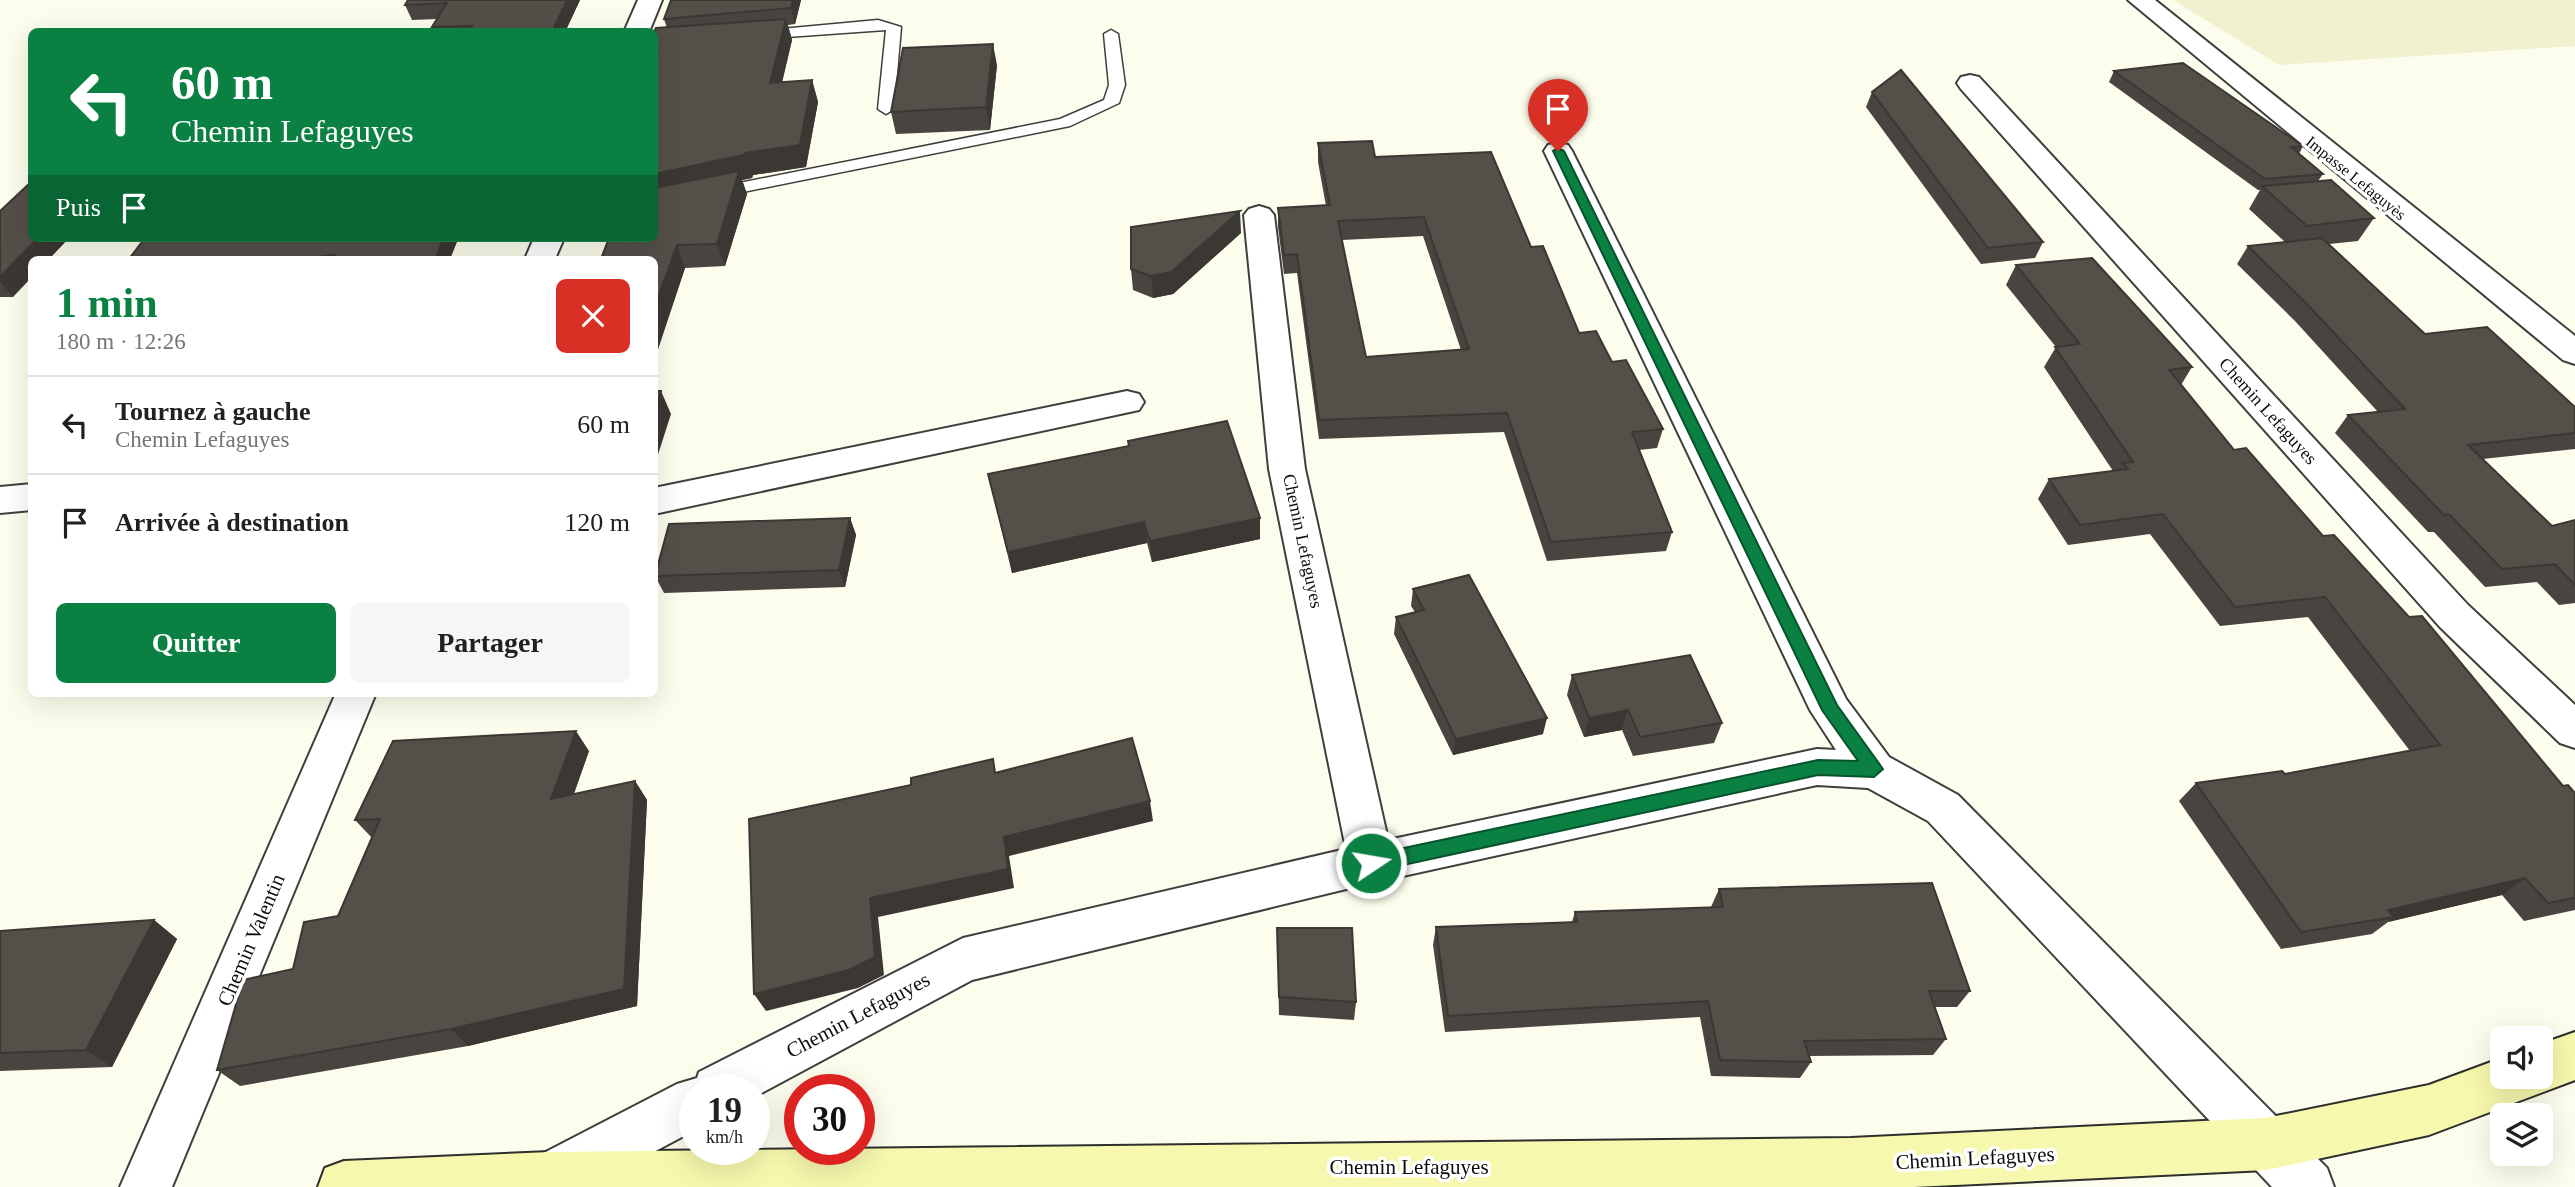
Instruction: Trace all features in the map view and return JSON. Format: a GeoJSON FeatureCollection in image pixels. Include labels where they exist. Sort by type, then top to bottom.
{"type":"FeatureCollection","features":[{"type":"Feature","properties":{"kind":"main road"},"geometry":{"type":"LineString","coordinates":[[2553,1063],[2575,1055]]}},
{"type":"Feature","properties":{"kind":"main road","name":"Chemin Lefaguyes"},"geometry":{"type":"LineString","coordinates":[[344,1187],[550,1178],[1853,1175],[2266,1144],[2429,1110],[2490,1087]]}},
{"type":"Feature","properties":{"kind":"street"},"geometry":{"type":"LineString","coordinates":[[638,28],[650,0]]}},
{"type":"Feature","properties":{"kind":"street","name":"Impasse Lefaguyès"},"geometry":{"type":"LineString","coordinates":[[2140,0],[2575,353]]}},
{"type":"Feature","properties":{"kind":"street","name":"Chemin Lefaguyes"},"geometry":{"type":"LineString","coordinates":[[1970,83],[2454,616],[2575,731]]}},
{"type":"Feature","properties":{"kind":"street","name":"Chemin Lefaguyes"},"geometry":{"type":"LineString","coordinates":[[1558,151],[1831,710],[1874,769],[1943,808],[2266,1144]]}},
{"type":"Feature","properties":{"kind":"street","name":"Chemin Lefaguyes"},"geometry":{"type":"LineString","coordinates":[[1258,215],[1287,469],[1371,863]]}},
{"type":"Feature","properties":{"kind":"street"},"geometry":{"type":"LineString","coordinates":[[658,500],[1127,402]]}},
{"type":"Feature","properties":{"kind":"street"},"geometry":{"type":"LineString","coordinates":[[0,500],[28,497]]}},
{"type":"Feature","properties":{"kind":"street","name":"Chemin Valentin"},"geometry":{"type":"LineString","coordinates":[[146,1187],[354,697]]}},
{"type":"Feature","properties":{"kind":"street","name":"Chemin Lefaguyes"},"geometry":{"type":"LineString","coordinates":[[747,1074],[963,960],[1371,863],[1818,767],[1874,769]]}},
{"type":"Feature","properties":{"kind":"street","name":"Chemin Lefaguyes"},"geometry":{"type":"LineString","coordinates":[[550,1178],[679,1110]]}},
{"type":"Feature","properties":{"kind":"street"},"geometry":{"type":"LineString","coordinates":[[2266,1144],[2308,1187]]}},
{"type":"Feature","properties":{"kind":"lane"},"geometry":{"type":"LineString","coordinates":[[747,36],[878,24],[894,27],[886,109]]}},
{"type":"Feature","properties":{"kind":"lane"},"geometry":{"type":"LineString","coordinates":[[658,204],[1064,123],[1111,103],[1117,85],[1111,34]]}},
{"type":"Feature","properties":{"kind":"green space"},"geometry":{"type":"Polygon","coordinates":[[[2173,0],[2575,0],[2575,46],[2279,65],[2173,0]]]}},
{"type":"Feature","properties":{"kind":"building"},"geometry":{"type":"Polygon","coordinates":[[[408,0],[567,0],[554,28],[432,27],[447,3],[405,5],[408,0]]]}},
{"type":"Feature","properties":{"kind":"building"},"geometry":{"type":"Polygon","coordinates":[[[671,0],[793,0],[791,8],[664,19],[671,0]]]}},
{"type":"Feature","properties":{"kind":"building"},"geometry":{"type":"Polygon","coordinates":[[[786,19],[770,83],[812,80],[800,145],[745,153],[658,173],[656,28],[786,19]]]}},
{"type":"Feature","properties":{"kind":"building"},"geometry":{"type":"Polygon","coordinates":[[[993,44],[986,107],[891,112],[903,48],[993,44]]]}},
{"type":"Feature","properties":{"kind":"building"},"geometry":{"type":"Polygon","coordinates":[[[2183,63],[2303,146],[2291,147],[2323,174],[2265,179],[2114,71],[2183,63]]]}},
{"type":"Feature","properties":{"kind":"building"},"geometry":{"type":"Polygon","coordinates":[[[1901,70],[2043,242],[1988,248],[1872,92],[1901,70]]]}},
{"type":"Feature","properties":{"kind":"building"},"geometry":{"type":"Polygon","coordinates":[[[1372,141],[1375,157],[1491,152],[1531,247],[1543,246],[1579,333],[1596,331],[1612,362],[1626,360],[1663,429],[1632,432],[1672,532],[1551,542],[1507,413],[1319,420],[1297,254],[1284,255],[1278,208],[1330,205],[1318,143],[1372,141]],[[1424,217],[1338,221],[1366,357],[1469,349],[1424,217]]]}},
{"type":"Feature","properties":{"kind":"building"},"geometry":{"type":"Polygon","coordinates":[[[739,171],[717,244],[677,245],[658,298],[658,256],[602,256],[607,242],[658,242],[658,187],[739,171]]]}},
{"type":"Feature","properties":{"kind":"building"},"geometry":{"type":"Polygon","coordinates":[[[2331,180],[2374,218],[2307,226],[2262,186],[2331,180]]]}},
{"type":"Feature","properties":{"kind":"building"},"geometry":{"type":"Polygon","coordinates":[[[28,185],[28,242],[34,242],[0,277],[0,211],[28,185]]]}},
{"type":"Feature","properties":{"kind":"building"},"geometry":{"type":"Polygon","coordinates":[[[1240,211],[1171,272],[1151,276],[1131,269],[1131,227],[1240,211]]]}},
{"type":"Feature","properties":{"kind":"building"},"geometry":{"type":"Polygon","coordinates":[[[2322,238],[2425,334],[2487,327],[2575,407],[2575,433],[2468,445],[2552,526],[2575,520],[2575,585],[2555,564],[2502,569],[2449,514],[2444,515],[2348,415],[2405,409],[2307,304],[2248,246],[2322,238]]]}},
{"type":"Feature","properties":{"kind":"building"},"geometry":{"type":"Polygon","coordinates":[[[142,242],[442,242],[436,256],[131,256],[142,242]]]}},
{"type":"Feature","properties":{"kind":"building"},"geometry":{"type":"Polygon","coordinates":[[[2092,258],[2192,367],[2169,370],[2234,450],[2246,448],[2323,536],[2334,535],[2409,617],[2422,616],[2563,786],[2568,785],[2575,793],[2575,898],[2548,903],[2525,878],[2388,910],[2394,917],[2301,932],[2196,783],[2282,771],[2285,774],[2440,745],[2325,597],[2235,607],[2163,514],[2080,525],[2049,479],[2128,469],[2123,463],[2133,462],[2055,347],[2080,344],[2016,265],[2092,258]]]}},
{"type":"Feature","properties":{"kind":"building"},"geometry":{"type":"Polygon","coordinates":[[[1227,421],[1260,518],[1150,541],[1144,522],[1008,552],[988,474],[1129,446],[1128,441],[1227,421]]]}},
{"type":"Feature","properties":{"kind":"building"},"geometry":{"type":"Polygon","coordinates":[[[850,518],[839,570],[658,576],[658,565],[669,524],[850,518]]]}},
{"type":"Feature","properties":{"kind":"building"},"geometry":{"type":"Polygon","coordinates":[[[1469,575],[1547,718],[1456,739],[1396,617],[1424,610],[1413,589],[1469,575]]]}},
{"type":"Feature","properties":{"kind":"building"},"geometry":{"type":"Polygon","coordinates":[[[1690,655],[1722,723],[1640,737],[1628,710],[1589,718],[1572,675],[1690,655]]]}},
{"type":"Feature","properties":{"kind":"building"},"geometry":{"type":"Polygon","coordinates":[[[576,731],[551,799],[635,781],[624,989],[451,1029],[217,1070],[243,980],[293,969],[304,922],[338,916],[380,819],[355,820],[393,741],[576,731]]]}},
{"type":"Feature","properties":{"kind":"building"},"geometry":{"type":"Polygon","coordinates":[[[1132,738],[1150,801],[1004,837],[1008,869],[870,898],[875,957],[849,970],[754,994],[749,819],[911,785],[911,778],[993,759],[995,773],[1132,738]]]}},
{"type":"Feature","properties":{"kind":"building"},"geometry":{"type":"Polygon","coordinates":[[[1932,883],[1970,991],[1929,991],[1946,1039],[1804,1041],[1811,1062],[1720,1060],[1708,1001],[1448,1016],[1436,927],[1577,922],[1575,912],[1723,907],[1719,889],[1932,883]]]}},
{"type":"Feature","properties":{"kind":"building"},"geometry":{"type":"Polygon","coordinates":[[[154,920],[86,1050],[0,1053],[0,931],[154,920]]]}},
{"type":"Feature","properties":{"kind":"building"},"geometry":{"type":"Polygon","coordinates":[[[1277,928],[1352,928],[1356,1002],[1279,997],[1277,928]]]}},
{"type":"Feature","properties":{"kind":"route"},"geometry":{"type":"LineString","coordinates":[[1371,863],[1818,767],[1874,769],[1831,710],[1558,151]]}}]}
